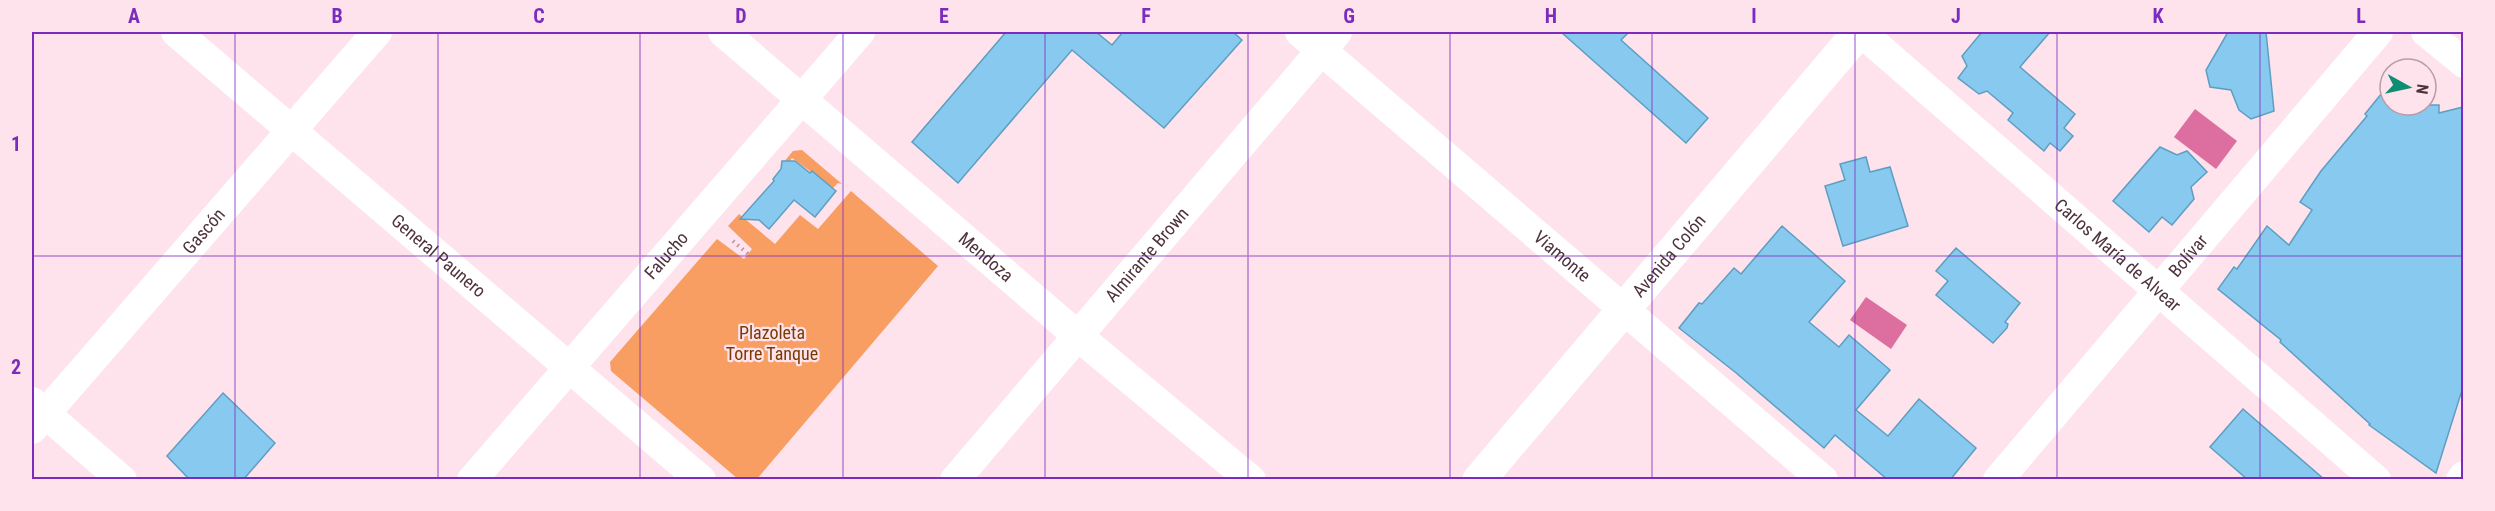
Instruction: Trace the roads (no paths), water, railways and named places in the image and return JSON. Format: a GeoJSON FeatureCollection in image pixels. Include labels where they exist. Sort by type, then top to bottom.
{"type":"FeatureCollection","features":[{"type":"Feature","properties":{"kind":"main road","name":"Avenida Colón"},"geometry":{"type":"LineString","coordinates":[[1479,480],[1860,32]]}},
{"type":"Feature","properties":{"kind":"street","name":"General Paunero"},"geometry":{"type":"LineString","coordinates":[[176,32],[700,480]]}},
{"type":"Feature","properties":{"kind":"street","name":"Gascón"},"geometry":{"type":"LineString","coordinates":[[36,415],[376,32]]}},
{"type":"Feature","properties":{"kind":"street","name":"Mendoza"},"geometry":{"type":"LineString","coordinates":[[723,32],[1078,336],[1251,480]]}},
{"type":"Feature","properties":{"kind":"street","name":"Falucho"},"geometry":{"type":"LineString","coordinates":[[472,480],[860,32]]}},
{"type":"Feature","properties":{"kind":"street","name":"Carlos María de Alvear"},"geometry":{"type":"LineString","coordinates":[[1860,32],[2376,480]]}},
{"type":"Feature","properties":{"kind":"street","name":"Bolívar"},"geometry":{"type":"LineString","coordinates":[[1998,480],[2378,32]]}},
{"type":"Feature","properties":{"kind":"street"},"geometry":{"type":"LineString","coordinates":[[2426,32],[2463,63]]}},
{"type":"Feature","properties":{"kind":"street","name":"Viamonte"},"geometry":{"type":"LineString","coordinates":[[1320,38],[1624,309],[1823,480]]}},
{"type":"Feature","properties":{"kind":"street","name":"Almirante Brown"},"geometry":{"type":"LineString","coordinates":[[955,480],[1078,336],[1320,38]]}},
{"type":"Feature","properties":{"kind":"street"},"geometry":{"type":"LineString","coordinates":[[36,415],[122,480]]}},
{"type":"Feature","properties":{"kind":"park label","name":"Plazoleta Torre Tanque"},"geometry":{"type":"Point","coordinates":[772,343]}}]}
